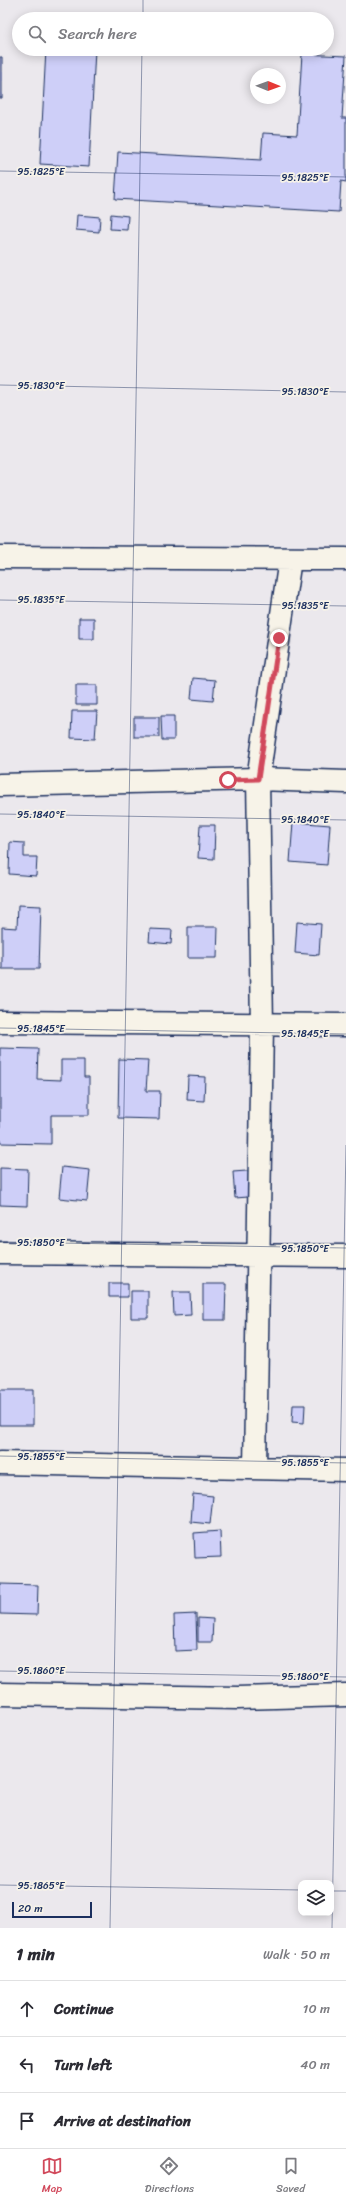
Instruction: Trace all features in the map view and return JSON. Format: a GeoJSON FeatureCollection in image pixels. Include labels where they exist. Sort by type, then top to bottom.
{"type":"FeatureCollection","features":[{"type":"Feature","properties":{"kind":"street"},"geometry":{"type":"LineString","coordinates":[[0,557],[346,559]]}},
{"type":"Feature","properties":{"kind":"street"},"geometry":{"type":"LineString","coordinates":[[255,1468],[260,1255],[262,1024],[258,779],[290,559]]}},
{"type":"Feature","properties":{"kind":"street"},"geometry":{"type":"LineString","coordinates":[[0,785],[258,779],[346,782]]}},
{"type":"Feature","properties":{"kind":"street"},"geometry":{"type":"LineString","coordinates":[[0,1022],[346,1025]]}},
{"type":"Feature","properties":{"kind":"street"},"geometry":{"type":"LineString","coordinates":[[0,1253],[346,1256]]}},
{"type":"Feature","properties":{"kind":"street"},"geometry":{"type":"LineString","coordinates":[[0,1463],[346,1470]]}},
{"type":"Feature","properties":{"kind":"street"},"geometry":{"type":"LineString","coordinates":[[0,1694],[238,1698],[346,1695]]}},
{"type":"Feature","properties":{"kind":"building"},"geometry":{"type":"Polygon","coordinates":[[[46,56],[95,56],[89,167],[40,164],[46,56]]]}},
{"type":"Feature","properties":{"kind":"building"},"geometry":{"type":"Polygon","coordinates":[[[302,56],[346,56],[342,118],[346,118],[346,182],[341,181],[339,212],[115,199],[118,152],[261,160],[263,133],[297,135],[302,56]]]}},
{"type":"Feature","properties":{"kind":"building"},"geometry":{"type":"Polygon","coordinates":[[[0,57],[2,57],[2,98],[0,98],[0,57]]]}},
{"type":"Feature","properties":{"kind":"building"},"geometry":{"type":"Polygon","coordinates":[[[111,214],[128,216],[127,230],[110,229],[111,214]]]}},
{"type":"Feature","properties":{"kind":"building"},"geometry":{"type":"Polygon","coordinates":[[[77,215],[100,217],[99,232],[76,230],[77,215]]]}},
{"type":"Feature","properties":{"kind":"building"},"geometry":{"type":"Polygon","coordinates":[[[79,618],[94,618],[94,639],[79,639],[79,618]]]}},
{"type":"Feature","properties":{"kind":"building"},"geometry":{"type":"Polygon","coordinates":[[[193,678],[215,680],[213,701],[191,699],[193,678]]]}},
{"type":"Feature","properties":{"kind":"building"},"geometry":{"type":"Polygon","coordinates":[[[76,685],[97,685],[97,705],[76,705],[76,685]]]}},
{"type":"Feature","properties":{"kind":"building"},"geometry":{"type":"Polygon","coordinates":[[[72,711],[97,711],[95,739],[71,738],[72,711]]]}},
{"type":"Feature","properties":{"kind":"building"},"geometry":{"type":"Polygon","coordinates":[[[161,716],[174,716],[174,740],[162,740],[161,716]]]}},
{"type":"Feature","properties":{"kind":"building"},"geometry":{"type":"Polygon","coordinates":[[[134,717],[159,717],[159,737],[134,737],[134,717]]]}},
{"type":"Feature","properties":{"kind":"building"},"geometry":{"type":"Polygon","coordinates":[[[293,822],[330,825],[327,865],[290,862],[293,822]]]}},
{"type":"Feature","properties":{"kind":"building"},"geometry":{"type":"Polygon","coordinates":[[[200,825],[215,825],[214,859],[198,858],[200,825]]]}},
{"type":"Feature","properties":{"kind":"building"},"geometry":{"type":"Polygon","coordinates":[[[10,842],[24,843],[24,857],[37,857],[36,876],[9,874],[10,842]]]}},
{"type":"Feature","properties":{"kind":"building"},"geometry":{"type":"Polygon","coordinates":[[[18,905],[41,906],[39,969],[2,969],[2,927],[17,928],[18,905]]]}},
{"type":"Feature","properties":{"kind":"building"},"geometry":{"type":"Polygon","coordinates":[[[297,922],[321,924],[319,955],[295,953],[297,922]]]}},
{"type":"Feature","properties":{"kind":"building"},"geometry":{"type":"Polygon","coordinates":[[[188,927],[218,927],[217,958],[188,958],[188,927]]]}},
{"type":"Feature","properties":{"kind":"building"},"geometry":{"type":"Polygon","coordinates":[[[150,929],[172,930],[171,944],[149,942],[150,929]]]}},
{"type":"Feature","properties":{"kind":"building"},"geometry":{"type":"Polygon","coordinates":[[[0,1048],[38,1049],[37,1079],[61,1080],[61,1060],[84,1060],[84,1077],[89,1077],[89,1115],[51,1115],[51,1144],[0,1143],[0,1048]]]}},
{"type":"Feature","properties":{"kind":"building"},"geometry":{"type":"Polygon","coordinates":[[[119,1059],[148,1060],[146,1091],[160,1091],[159,1119],[118,1118],[119,1059]]]}},
{"type":"Feature","properties":{"kind":"building"},"geometry":{"type":"Polygon","coordinates":[[[188,1076],[205,1077],[204,1101],[187,1100],[188,1076]]]}},
{"type":"Feature","properties":{"kind":"building"},"geometry":{"type":"Polygon","coordinates":[[[62,1167],[90,1170],[87,1201],[59,1198],[62,1167]]]}},
{"type":"Feature","properties":{"kind":"building"},"geometry":{"type":"Polygon","coordinates":[[[0,1168],[28,1169],[27,1206],[0,1205],[0,1168]]]}},
{"type":"Feature","properties":{"kind":"building"},"geometry":{"type":"Polygon","coordinates":[[[260,1170],[262,1196],[235,1198],[233,1172],[260,1170]]]}},
{"type":"Feature","properties":{"kind":"building"},"geometry":{"type":"Polygon","coordinates":[[[109,1283],[128,1283],[128,1297],[109,1297],[109,1283]]]}},
{"type":"Feature","properties":{"kind":"building"},"geometry":{"type":"Polygon","coordinates":[[[203,1284],[226,1284],[225,1320],[203,1320],[203,1284]]]}},
{"type":"Feature","properties":{"kind":"building"},"geometry":{"type":"Polygon","coordinates":[[[131,1291],[148,1291],[148,1318],[131,1318],[131,1291]]]}},
{"type":"Feature","properties":{"kind":"building"},"geometry":{"type":"Polygon","coordinates":[[[173,1292],[190,1292],[191,1315],[174,1316],[173,1292]]]}},
{"type":"Feature","properties":{"kind":"building"},"geometry":{"type":"Polygon","coordinates":[[[0,1390],[33,1390],[33,1425],[0,1425],[0,1390]]]}},
{"type":"Feature","properties":{"kind":"building"},"geometry":{"type":"Polygon","coordinates":[[[293,1405],[305,1405],[304,1423],[292,1422],[293,1405]]]}},
{"type":"Feature","properties":{"kind":"building"},"geometry":{"type":"Polygon","coordinates":[[[193,1494],[213,1496],[210,1524],[191,1522],[193,1494]]]}},
{"type":"Feature","properties":{"kind":"building"},"geometry":{"type":"Polygon","coordinates":[[[220,1531],[221,1557],[195,1558],[194,1533],[220,1531]]]}},
{"type":"Feature","properties":{"kind":"building"},"geometry":{"type":"Polygon","coordinates":[[[0,1584],[38,1585],[37,1615],[0,1614],[0,1584]]]}},
{"type":"Feature","properties":{"kind":"building"},"geometry":{"type":"Polygon","coordinates":[[[196,1614],[197,1650],[175,1651],[174,1615],[196,1614]]]}},
{"type":"Feature","properties":{"kind":"building"},"geometry":{"type":"Polygon","coordinates":[[[198,1618],[213,1619],[212,1642],[198,1642],[198,1618]]]}},
{"type":"Feature","properties":{"kind":"route"},"geometry":{"type":"LineString","coordinates":[[228,780],[258,779],[279,638]]}}]}
